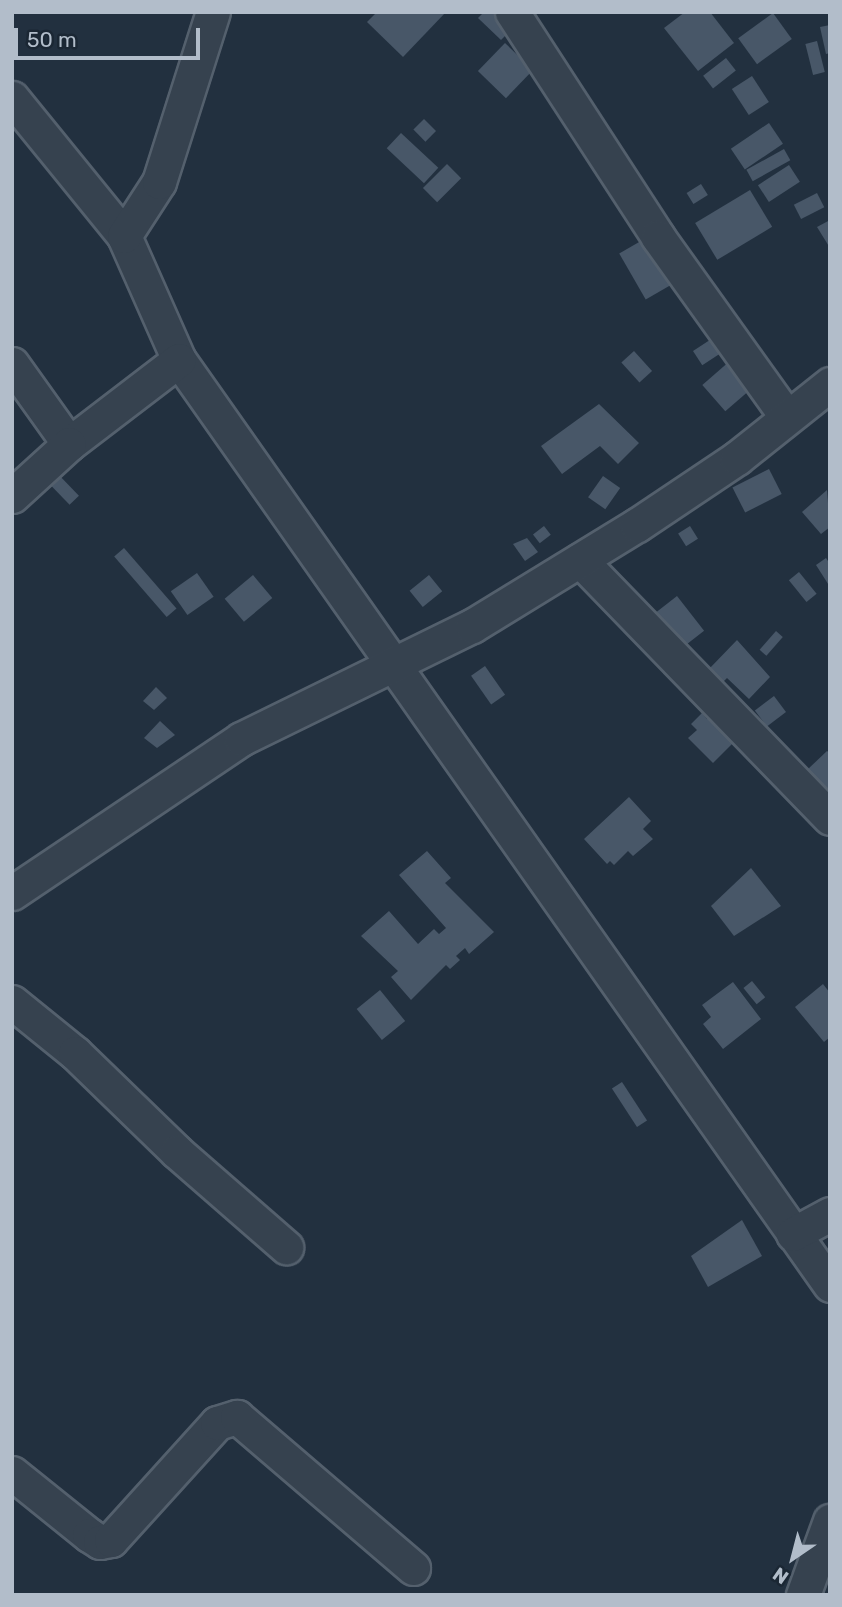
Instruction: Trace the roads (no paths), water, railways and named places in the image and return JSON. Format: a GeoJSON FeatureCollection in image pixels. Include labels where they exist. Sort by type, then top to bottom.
{"type":"FeatureCollection","features":[{"type":"Feature","properties":{"kind":"street"},"geometry":{"type":"LineString","coordinates":[[124,236],[159,182],[213,12]]}},
{"type":"Feature","properties":{"kind":"street"},"geometry":{"type":"LineString","coordinates":[[512,12],[658,237],[786,416]]}},
{"type":"Feature","properties":{"kind":"street"},"geometry":{"type":"LineString","coordinates":[[12,98],[124,236],[179,360],[391,666],[830,1285]]}},
{"type":"Feature","properties":{"kind":"street"},"geometry":{"type":"LineString","coordinates":[[12,496],[69,444],[179,360]]}},
{"type":"Feature","properties":{"kind":"street"},"geometry":{"type":"LineString","coordinates":[[12,364],[69,444]]}},
{"type":"Feature","properties":{"kind":"street"},"geometry":{"type":"LineString","coordinates":[[12,893],[241,739],[331,691],[391,666],[472,626],[580,560],[737,458],[786,416],[830,384]]}},
{"type":"Feature","properties":{"kind":"street"},"geometry":{"type":"LineString","coordinates":[[580,560],[830,818]]}},
{"type":"Feature","properties":{"kind":"street"},"geometry":{"type":"LineString","coordinates":[[12,1002],[75,1053],[177,1152],[286,1247]]}},
{"type":"Feature","properties":{"kind":"street"},"geometry":{"type":"LineString","coordinates":[[793,1234],[830,1214]]}},
{"type":"Feature","properties":{"kind":"street"},"geometry":{"type":"LineString","coordinates":[[12,1473],[89,1535],[100,1542],[111,1540],[217,1423],[237,1417],[413,1568]]}},
{"type":"Feature","properties":{"kind":"street"},"geometry":{"type":"LineString","coordinates":[[803,1595],[830,1521]]}}]}
